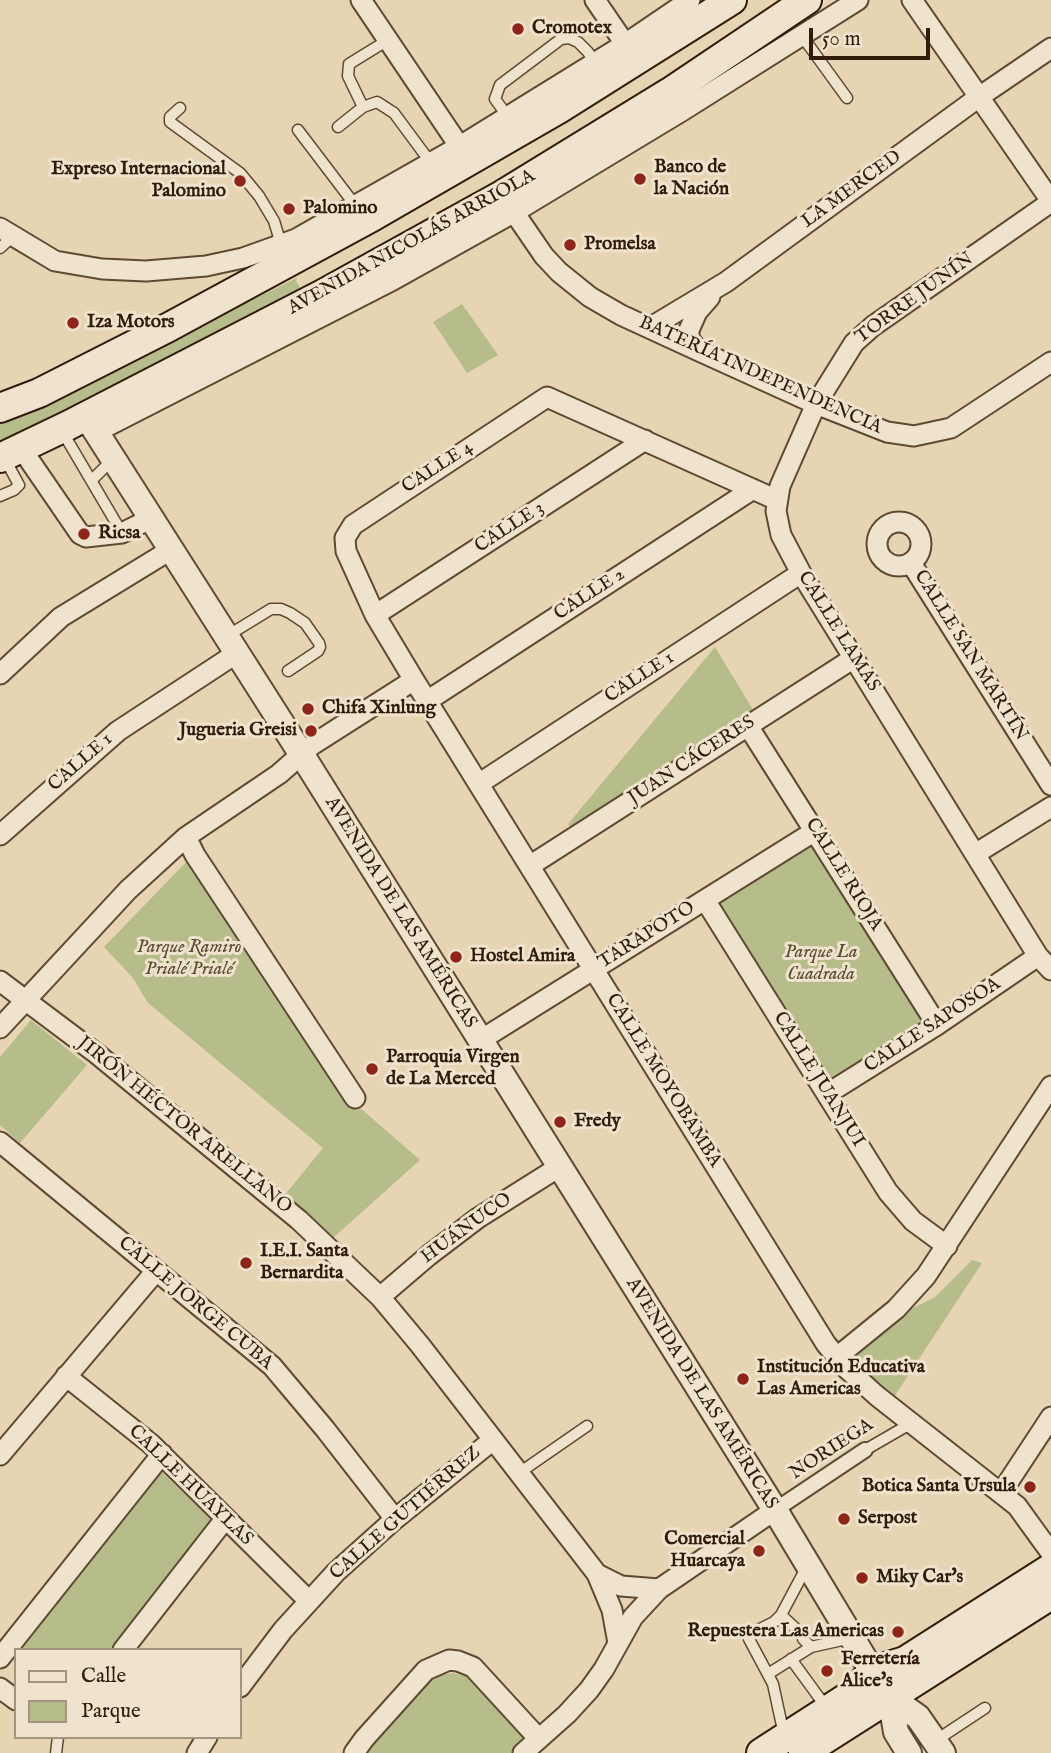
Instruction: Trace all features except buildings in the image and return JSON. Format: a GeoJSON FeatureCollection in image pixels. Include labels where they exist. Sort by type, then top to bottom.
{"type":"FeatureCollection","features":[{"type":"Feature","properties":{"kind":"main road"},"geometry":{"type":"LineString","coordinates":[[0,408],[39,393],[108,358],[292,247],[465,154],[631,53],[732,0]]}},
{"type":"Feature","properties":{"kind":"main road","name":"AVENIDA NICOLÁS ARRIOLA"},"geometry":{"type":"LineString","coordinates":[[8,454],[61,429],[91,424],[321,295],[508,204],[807,0]]}},
{"type":"Feature","properties":{"kind":"main road"},"geometry":{"type":"LineString","coordinates":[[292,247],[308,283],[321,295]]}},
{"type":"Feature","properties":{"kind":"main road"},"geometry":{"type":"LineString","coordinates":[[794,1745],[828,1710],[855,1693],[873,1671],[905,1661],[1051,1568]]}},
{"type":"Feature","properties":{"kind":"main road"},"geometry":{"type":"LineString","coordinates":[[761,1753],[794,1745],[890,1697],[1051,1595]]}},
{"type":"Feature","properties":{"kind":"street"},"geometry":{"type":"LineString","coordinates":[[361,0],[465,154]]}},
{"type":"Feature","properties":{"kind":"street"},"geometry":{"type":"LineString","coordinates":[[595,0],[631,53]]}},
{"type":"Feature","properties":{"kind":"street"},"geometry":{"type":"LineString","coordinates":[[4,238],[55,261],[102,269],[146,271],[206,266],[292,247],[355,205],[431,163],[465,154],[508,117],[595,63],[631,53],[690,0]]}},
{"type":"Feature","properties":{"kind":"street","name":"AVENIDA NICOLÁS ARRIOLA"},"geometry":{"type":"LineString","coordinates":[[91,424],[393,280],[508,204],[802,36],[858,0]]}},
{"type":"Feature","properties":{"kind":"street"},"geometry":{"type":"LineString","coordinates":[[912,0],[1051,202]]}},
{"type":"Feature","properties":{"kind":"street","name":"LA MERCED"},"geometry":{"type":"LineString","coordinates":[[650,327],[726,282],[979,97],[1051,48]]}},
{"type":"Feature","properties":{"kind":"street","name":"TORRE JUNÍN"},"geometry":{"type":"LineString","coordinates":[[777,500],[787,468],[816,404],[844,356],[863,334],[1051,202]]}},
{"type":"Feature","properties":{"kind":"street","name":"BATERÍA INDEPENDENCIA"},"geometry":{"type":"LineString","coordinates":[[508,204],[544,256],[575,286],[621,315],[816,404],[887,432],[927,435],[963,423],[1051,362]]}},
{"type":"Feature","properties":{"kind":"street"},"geometry":{"type":"LineString","coordinates":[[698,350],[689,338],[692,320],[707,299],[726,282]]}},
{"type":"Feature","properties":{"kind":"street","name":"CALLE 4"},"geometry":{"type":"LineString","coordinates":[[346,551],[345,538],[353,525],[547,397],[645,440]]}},
{"type":"Feature","properties":{"kind":"street","name":"AVENIDA DE LAS AMÉRICAS"},"geometry":{"type":"LineString","coordinates":[[91,424],[302,755],[873,1671],[890,1697],[918,1717],[939,1747]]}},
{"type":"Feature","properties":{"kind":"street"},"geometry":{"type":"LineString","coordinates":[[645,440],[777,500]]}},
{"type":"Feature","properties":{"kind":"street","name":"CALLE 3"},"geometry":{"type":"LineString","coordinates":[[375,615],[645,440]]}},
{"type":"Feature","properties":{"kind":"street"},"geometry":{"type":"LineString","coordinates":[[8,454],[80,534],[86,537],[122,533],[152,518]]}},
{"type":"Feature","properties":{"kind":"street","name":"CALLE 2"},"geometry":{"type":"LineString","coordinates":[[427,702],[752,489]]}},
{"type":"Feature","properties":{"kind":"street","name":"CALLE LAMAS"},"geometry":{"type":"LineString","coordinates":[[777,500],[781,535],[801,573],[1044,963]]}},
{"type":"Feature","properties":{"kind":"street"},"geometry":{"type":"LineString","coordinates":[[0,674],[61,617],[172,549]]}},
{"type":"Feature","properties":{"kind":"street","name":"CALLE MOYOBAMBA"},"geometry":{"type":"LineString","coordinates":[[346,551],[375,615],[427,702],[531,864],[810,1319],[837,1357],[861,1382],[1024,1513],[1051,1553]]}},
{"type":"Feature","properties":{"kind":"street","name":"CALLE SAN MARTÍN"},"geometry":{"type":"LineString","coordinates":[[911,563],[1051,785]]}},
{"type":"Feature","properties":{"kind":"street","name":"CALLE 1"},"geometry":{"type":"LineString","coordinates":[[480,783],[801,573]]}},
{"type":"Feature","properties":{"kind":"street","name":"CALLE 1"},"geometry":{"type":"LineString","coordinates":[[0,835],[118,731],[232,644]]}},
{"type":"Feature","properties":{"kind":"street","name":"JUAN CÁCERES"},"geometry":{"type":"LineString","coordinates":[[531,864],[854,658]]}},
{"type":"Feature","properties":{"kind":"street"},"geometry":{"type":"LineString","coordinates":[[0,1028],[128,890],[186,837],[279,774],[312,745],[414,680]]}},
{"type":"Feature","properties":{"kind":"street","name":"CALLE RIOJA"},"geometry":{"type":"LineString","coordinates":[[748,726],[937,1025]]}},
{"type":"Feature","properties":{"kind":"street"},"geometry":{"type":"LineString","coordinates":[[975,854],[1051,807]]}},
{"type":"Feature","properties":{"kind":"street","name":"TARAPOTO"},"geometry":{"type":"LineString","coordinates":[[480,1041],[815,831]]}},
{"type":"Feature","properties":{"kind":"street"},"geometry":{"type":"LineString","coordinates":[[186,837],[195,855],[355,1098]]}},
{"type":"Feature","properties":{"kind":"street","name":"CALLE JUANJUI"},"geometry":{"type":"LineString","coordinates":[[705,900],[888,1192],[913,1221],[947,1246]]}},
{"type":"Feature","properties":{"kind":"street","name":"CALLE SAPOSOA"},"geometry":{"type":"LineString","coordinates":[[827,1094],[937,1025],[1044,963]]}},
{"type":"Feature","properties":{"kind":"street","name":"JIRÓN HÉCTOR ARELLANO"},"geometry":{"type":"LineString","coordinates":[[0,981],[97,1054],[299,1220],[380,1297],[597,1574],[612,1610],[618,1643]]}},
{"type":"Feature","properties":{"kind":"street"},"geometry":{"type":"LineString","coordinates":[[837,1357],[896,1309],[926,1276],[1051,1086]]}},
{"type":"Feature","properties":{"kind":"street","name":"CALLE JORGE CUBA"},"geometry":{"type":"LineString","coordinates":[[0,1142],[272,1366],[395,1519]]}},
{"type":"Feature","properties":{"kind":"street","name":"HUÁNUCO"},"geometry":{"type":"LineString","coordinates":[[380,1297],[461,1230],[559,1167]]}},
{"type":"Feature","properties":{"kind":"street"},"geometry":{"type":"LineString","coordinates":[[0,1455],[156,1271]]}},
{"type":"Feature","properties":{"kind":"street","name":"CALLE HUAYLAS"},"geometry":{"type":"LineString","coordinates":[[66,1376],[162,1454],[309,1601]]}},
{"type":"Feature","properties":{"kind":"street"},"geometry":{"type":"LineString","coordinates":[[1001,1493],[1051,1417]]}},
{"type":"Feature","properties":{"kind":"street","name":"CALLE GUTIÉRREZ"},"geometry":{"type":"LineString","coordinates":[[242,1684],[259,1659],[309,1601],[395,1519],[493,1440]]}},
{"type":"Feature","properties":{"kind":"street","name":"NORIEGA"},"geometry":{"type":"LineString","coordinates":[[775,1510],[865,1450]]}},
{"type":"Feature","properties":{"kind":"street"},"geometry":{"type":"LineString","coordinates":[[0,1658],[162,1454]]}},
{"type":"Feature","properties":{"kind":"street"},"geometry":{"type":"LineString","coordinates":[[523,1753],[589,1690],[643,1604],[659,1589],[775,1510]]}},
{"type":"Feature","properties":{"kind":"street"},"geometry":{"type":"LineString","coordinates":[[125,1648],[225,1518]]}},
{"type":"Feature","properties":{"kind":"street"},"geometry":{"type":"LineString","coordinates":[[597,1574],[621,1586],[659,1589]]}},
{"type":"Feature","properties":{"kind":"street"},"geometry":{"type":"LineString","coordinates":[[354,1753],[426,1670],[449,1660],[473,1667],[539,1739]]}},
{"type":"Feature","properties":{"kind":"street","name":"AVENIDA DE LAS AMÉRICAS"},"geometry":{"type":"LineString","coordinates":[[890,1697],[896,1732],[909,1753]]}},
{"type":"Feature","properties":{"kind":"lane"},"geometry":{"type":"LineString","coordinates":[[802,36],[846,98]]}},
{"type":"Feature","properties":{"kind":"lane"},"geometry":{"type":"LineString","coordinates":[[508,117],[495,99],[500,85],[561,38],[578,42],[595,63]]}},
{"type":"Feature","properties":{"kind":"lane"},"geometry":{"type":"LineString","coordinates":[[363,107],[348,76],[349,64],[388,40]]}},
{"type":"Feature","properties":{"kind":"lane"},"geometry":{"type":"LineString","coordinates":[[338,127],[363,107],[377,102],[394,113],[431,163]]}},
{"type":"Feature","properties":{"kind":"lane"},"geometry":{"type":"LineString","coordinates":[[180,108],[173,113],[170,122],[240,173],[259,195],[292,247]]}},
{"type":"Feature","properties":{"kind":"lane"},"geometry":{"type":"LineString","coordinates":[[298,130],[355,205]]}},
{"type":"Feature","properties":{"kind":"lane"},"geometry":{"type":"LineString","coordinates":[[61,429],[122,533]]}},
{"type":"Feature","properties":{"kind":"lane"},"geometry":{"type":"LineString","coordinates":[[0,496],[15,490],[19,485],[8,454]]}},
{"type":"Feature","properties":{"kind":"lane"},"geometry":{"type":"LineString","coordinates":[[92,480],[113,459]]}},
{"type":"Feature","properties":{"kind":"lane"},"geometry":{"type":"LineString","coordinates":[[232,644],[271,609],[281,608],[305,623],[320,647],[288,671]]}},
{"type":"Feature","properties":{"kind":"lane","name":"NORIEGA"},"geometry":{"type":"LineString","coordinates":[[865,1450],[910,1424]]}},
{"type":"Feature","properties":{"kind":"lane"},"geometry":{"type":"LineString","coordinates":[[519,1473],[587,1426]]}},
{"type":"Feature","properties":{"kind":"lane"},"geometry":{"type":"LineString","coordinates":[[794,1745],[774,1684],[749,1639],[752,1633],[774,1622],[781,1615],[807,1564]]}},
{"type":"Feature","properties":{"kind":"lane"},"geometry":{"type":"LineString","coordinates":[[781,1615],[795,1628]]}},
{"type":"Feature","properties":{"kind":"lane"},"geometry":{"type":"LineString","coordinates":[[768,1674],[791,1660],[807,1643],[852,1638]]}},
{"type":"Feature","properties":{"kind":"lane"},"geometry":{"type":"LineString","coordinates":[[791,1660],[828,1710]]}},
{"type":"Feature","properties":{"kind":"lane"},"geometry":{"type":"LineString","coordinates":[[939,1747],[985,1708]]}},
{"type":"Feature","properties":{"kind":"green space"},"geometry":{"type":"Polygon","coordinates":[[[297,278],[296,281],[306,298],[0,444],[0,423],[297,278]]]}},
{"type":"Feature","properties":{"kind":"green space"},"geometry":{"type":"Polygon","coordinates":[[[462,304],[498,355],[467,373],[433,322],[462,304]]]}},
{"type":"Feature","properties":{"kind":"green space"},"geometry":{"type":"Polygon","coordinates":[[[715,647],[755,713],[573,831],[568,824],[715,647]]]}},
{"type":"Feature","properties":{"kind":"green space","name":"Parque La Cuadrada"},"geometry":{"type":"Polygon","coordinates":[[[813,845],[924,1024],[829,1083],[717,904],[813,845]]]}},
{"type":"Feature","properties":{"kind":"green space","name":"Parque Ramiro Prialé Prialé"},"geometry":{"type":"Polygon","coordinates":[[[192,856],[354,1109],[358,1106],[420,1160],[333,1238],[284,1196],[323,1148],[148,1003],[133,978],[104,947],[192,856]]]}},
{"type":"Feature","properties":{"kind":"green space"},"geometry":{"type":"Polygon","coordinates":[[[31,1020],[87,1065],[20,1143],[0,1125],[0,1057],[31,1020]]]}},
{"type":"Feature","properties":{"kind":"green space"},"geometry":{"type":"Polygon","coordinates":[[[972,1260],[982,1263],[892,1400],[845,1355],[904,1312],[934,1298],[972,1260]]]}},
{"type":"Feature","properties":{"kind":"green space"},"geometry":{"type":"Polygon","coordinates":[[[162,1472],[213,1522],[115,1648],[23,1648],[162,1472]]]}},
{"type":"Feature","properties":{"kind":"green space"},"geometry":{"type":"Polygon","coordinates":[[[453,1673],[477,1679],[528,1739],[515,1753],[364,1753],[428,1677],[453,1673]]]}},
{"type":"Feature","properties":{"kind":"place","name":"Cromotex"},"geometry":{"type":"Point","coordinates":[518,29]}},
{"type":"Feature","properties":{"kind":"place","name":"Banco de la Nación"},"geometry":{"type":"Point","coordinates":[640,179]}},
{"type":"Feature","properties":{"kind":"place","name":"Expreso Internacional Palomino"},"geometry":{"type":"Point","coordinates":[240,181]}},
{"type":"Feature","properties":{"kind":"place","name":"Palomino"},"geometry":{"type":"Point","coordinates":[289,209]}},
{"type":"Feature","properties":{"kind":"place","name":"Promelsa"},"geometry":{"type":"Point","coordinates":[570,245]}},
{"type":"Feature","properties":{"kind":"place","name":"Iza Motors"},"geometry":{"type":"Point","coordinates":[73,323]}},
{"type":"Feature","properties":{"kind":"place","name":"Ricsa"},"geometry":{"type":"Point","coordinates":[84,534]}},
{"type":"Feature","properties":{"kind":"place","name":"Chifa Xinlung"},"geometry":{"type":"Point","coordinates":[308,709]}},
{"type":"Feature","properties":{"kind":"place","name":"Jugueria Greisi"},"geometry":{"type":"Point","coordinates":[311,731]}},
{"type":"Feature","properties":{"kind":"place","name":"Hostel Amira"},"geometry":{"type":"Point","coordinates":[456,957]}},
{"type":"Feature","properties":{"kind":"place","name":"Parroquia Virgen de La Merced"},"geometry":{"type":"Point","coordinates":[372,1069]}},
{"type":"Feature","properties":{"kind":"place","name":"Fredy"},"geometry":{"type":"Point","coordinates":[560,1122]}},
{"type":"Feature","properties":{"kind":"place","name":"I.E.I. Santa Bernardita"},"geometry":{"type":"Point","coordinates":[246,1263]}},
{"type":"Feature","properties":{"kind":"place","name":"Institución Educativa Las Americas"},"geometry":{"type":"Point","coordinates":[743,1379]}},
{"type":"Feature","properties":{"kind":"place","name":"Botica Santa Ursula"},"geometry":{"type":"Point","coordinates":[1030,1487]}},
{"type":"Feature","properties":{"kind":"place","name":"Serpost"},"geometry":{"type":"Point","coordinates":[844,1519]}},
{"type":"Feature","properties":{"kind":"place","name":"Comercial Huarcaya"},"geometry":{"type":"Point","coordinates":[759,1551]}},
{"type":"Feature","properties":{"kind":"place","name":"Miky Car's"},"geometry":{"type":"Point","coordinates":[862,1578]}},
{"type":"Feature","properties":{"kind":"place","name":"Repuestera Las Americas"},"geometry":{"type":"Point","coordinates":[898,1632]}},
{"type":"Feature","properties":{"kind":"place","name":"Ferretería Alice's"},"geometry":{"type":"Point","coordinates":[827,1671]}}]}
